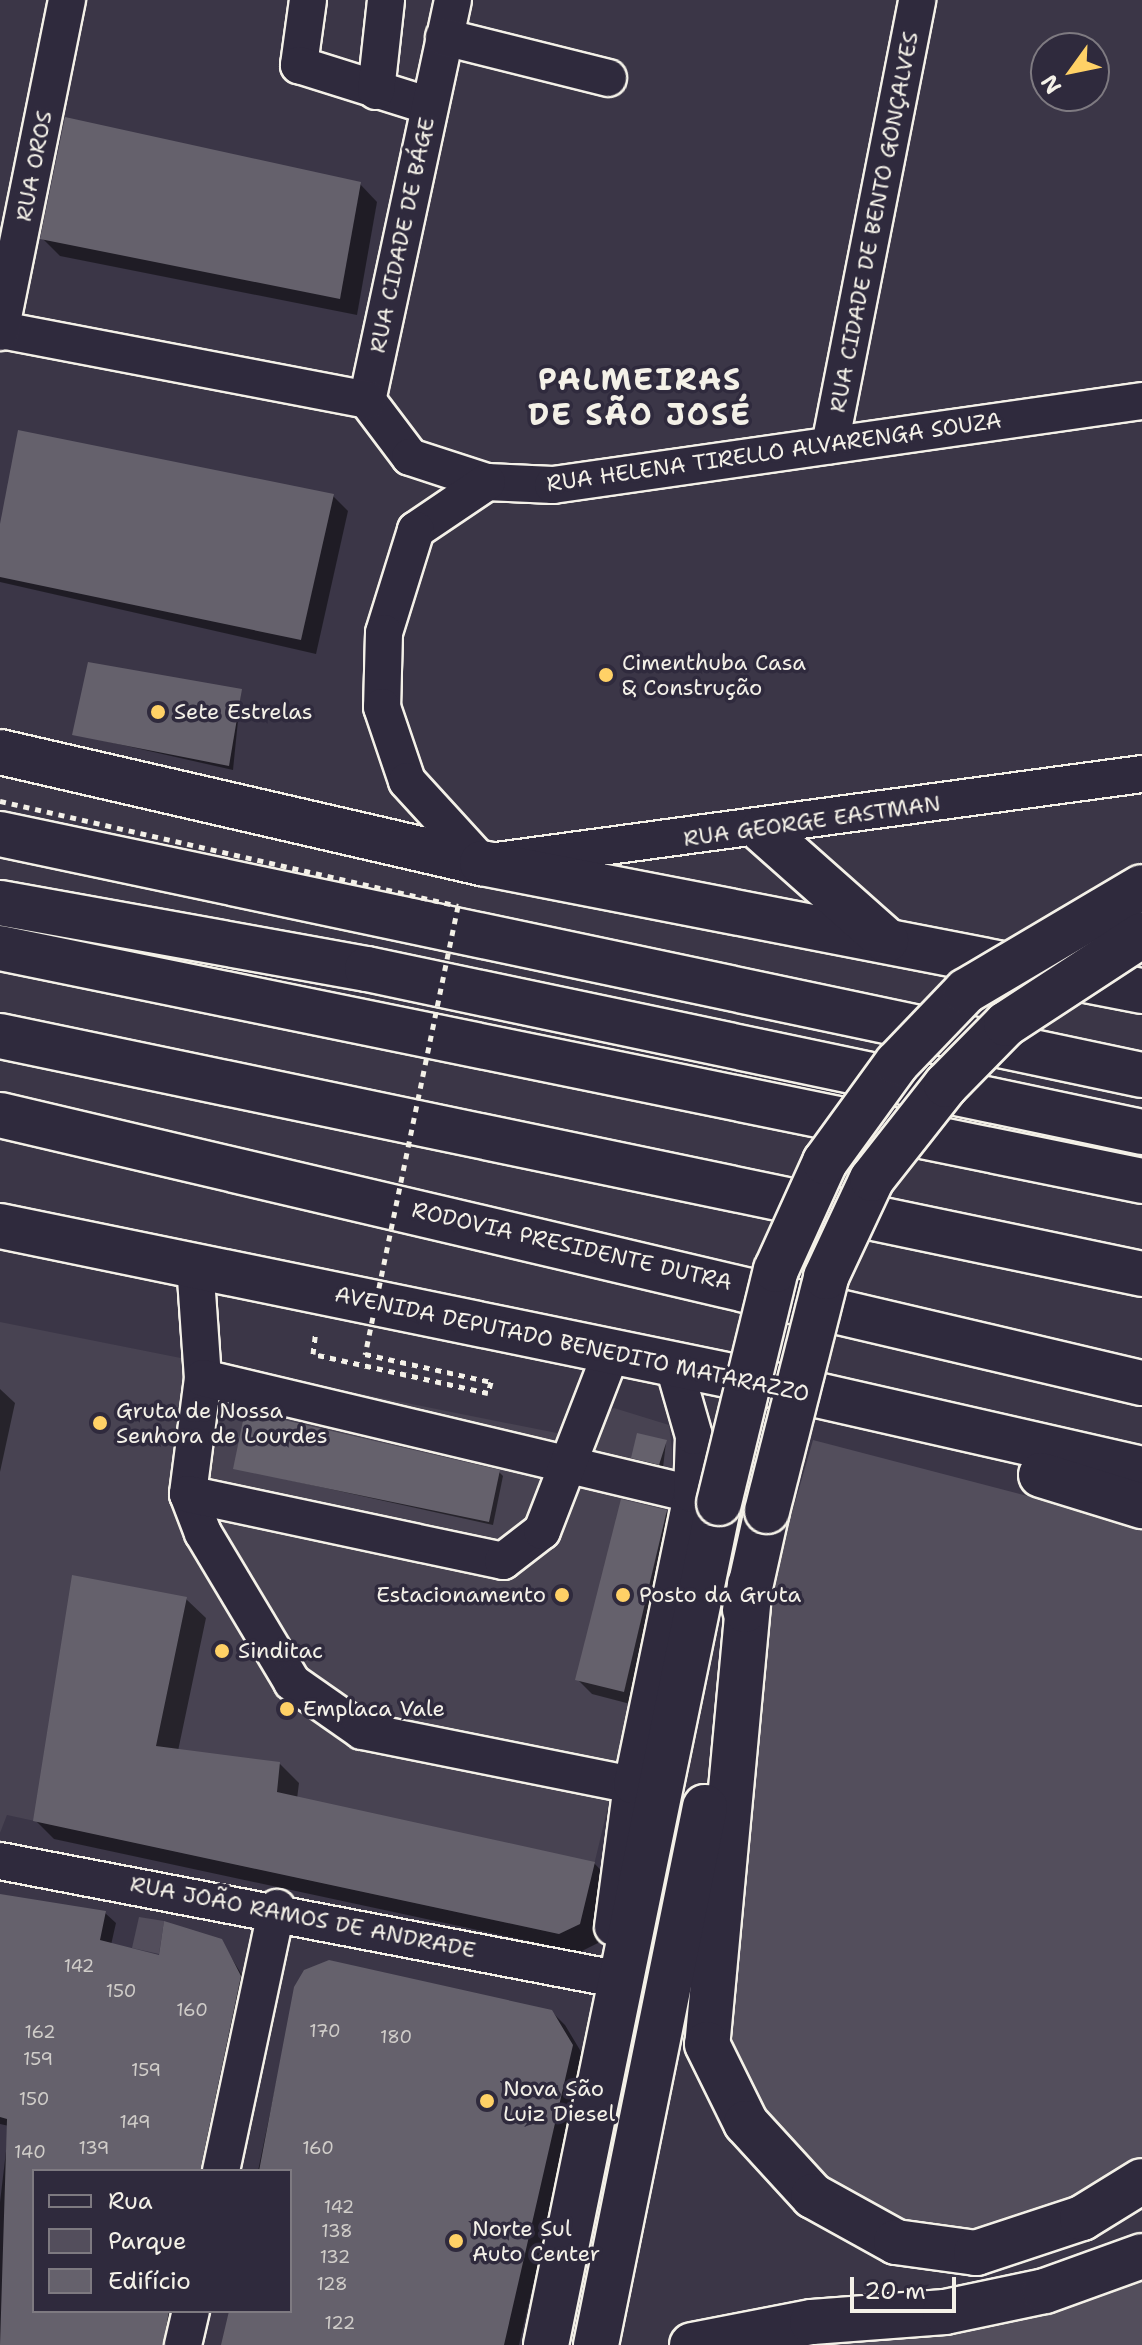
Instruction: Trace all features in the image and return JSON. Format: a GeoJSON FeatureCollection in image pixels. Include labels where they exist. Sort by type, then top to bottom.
{"type":"FeatureCollection","features":[{"type":"Feature","properties":{"kind":"main road"},"geometry":{"type":"LineString","coordinates":[[0,752],[482,863],[1142,991]]}},
{"type":"Feature","properties":{"kind":"main road"},"geometry":{"type":"LineString","coordinates":[[762,830],[888,942]]}},
{"type":"Feature","properties":{"kind":"main road"},"geometry":{"type":"LineString","coordinates":[[0,834],[1142,1075]]}},
{"type":"Feature","properties":{"kind":"main road"},"geometry":{"type":"LineString","coordinates":[[546,2345],[706,1498],[776,1270],[825,1162],[897,1063],[966,991],[1142,887]]}},
{"type":"Feature","properties":{"kind":"main road"},"geometry":{"type":"LineString","coordinates":[[0,903],[367,969],[1142,1132]]}},
{"type":"Feature","properties":{"kind":"main road"},"geometry":{"type":"LineString","coordinates":[[596,2345],[750,1584],[826,1277],[872,1179],[946,1085],[1006,1024],[1142,935]]}},
{"type":"Feature","properties":{"kind":"main road"},"geometry":{"type":"LineString","coordinates":[[0,948],[1142,1181]]}},
{"type":"Feature","properties":{"kind":"main road"},"geometry":{"type":"LineString","coordinates":[[0,1036],[1142,1274]]}},
{"type":"Feature","properties":{"kind":"main road","name":"RODOVIA PRESIDENTE DUTRA"},"geometry":{"type":"LineString","coordinates":[[0,1115],[1142,1383]]}},
{"type":"Feature","properties":{"kind":"main road","name":"AVENIDA DEPUTADO BENEDITO MATARAZZO"},"geometry":{"type":"LineString","coordinates":[[0,1226],[195,1264],[611,1353],[673,1363],[1142,1469]]}},
{"type":"Feature","properties":{"kind":"main road"},"geometry":{"type":"LineString","coordinates":[[751,1380],[879,1434],[1142,1506]]}},
{"type":"Feature","properties":{"kind":"main road"},"geometry":{"type":"LineString","coordinates":[[750,1584],[707,2044],[746,2123],[813,2196],[896,2242],[976,2253],[1082,2218],[1142,2181]]}},
{"type":"Feature","properties":{"kind":"main road"},"geometry":{"type":"LineString","coordinates":[[692,2345],[812,2322],[945,2312],[1045,2291],[1142,2256]]}},
{"type":"Feature","properties":{"kind":"street","name":"RUA OROS"},"geometry":{"type":"LineString","coordinates":[[0,331],[67,0]]}},
{"type":"Feature","properties":{"kind":"street"},"geometry":{"type":"LineString","coordinates":[[308,0],[299,65],[430,106]]}},
{"type":"Feature","properties":{"kind":"street"},"geometry":{"type":"LineString","coordinates":[[376,91],[386,0]]}},
{"type":"Feature","properties":{"kind":"street","name":"RUA CIDADE DE BÁGE"},"geometry":{"type":"LineString","coordinates":[[367,400],[453,0]]}},
{"type":"Feature","properties":{"kind":"street","name":"RUA CIDADE DE BENTO GONÇALVES"},"geometry":{"type":"LineString","coordinates":[[830,445],[917,0]]}},
{"type":"Feature","properties":{"kind":"street"},"geometry":{"type":"LineString","coordinates":[[444,37],[608,78]]}},
{"type":"Feature","properties":{"kind":"street"},"geometry":{"type":"LineString","coordinates":[[0,331],[367,400]]}},
{"type":"Feature","properties":{"kind":"street","name":"RUA HELENA TIRELLO ALVARENGA SOUZA"},"geometry":{"type":"LineString","coordinates":[[367,400],[410,457],[487,482],[553,485],[1142,401]]}},
{"type":"Feature","properties":{"kind":"street"},"geometry":{"type":"LineString","coordinates":[[482,863],[407,781],[382,707],[384,633],[416,530],[487,482]]}},
{"type":"Feature","properties":{"kind":"street","name":"RUA GEORGE EASTMAN"},"geometry":{"type":"LineString","coordinates":[[482,863],[762,830],[1142,774]]}},
{"type":"Feature","properties":{"kind":"street"},"geometry":{"type":"LineString","coordinates":[[195,1264],[203,1378],[188,1494],[203,1533],[292,1682],[362,1731],[632,1785]]}},
{"type":"Feature","properties":{"kind":"street"},"geometry":{"type":"LineString","coordinates":[[188,1494],[503,1561],[542,1531],[566,1460],[611,1353]]}},
{"type":"Feature","properties":{"kind":"street"},"geometry":{"type":"LineString","coordinates":[[532,2345],[606,1977],[632,1785],[706,1498],[694,1436],[673,1363]]}},
{"type":"Feature","properties":{"kind":"street"},"geometry":{"type":"LineString","coordinates":[[203,1378],[566,1460],[706,1498]]}},
{"type":"Feature","properties":{"kind":"street","name":"RUA JOÃO RAMOS DE ANDRADE"},"geometry":{"type":"LineString","coordinates":[[0,1861],[277,1908],[606,1977]]}},
{"type":"Feature","properties":{"kind":"street"},"geometry":{"type":"LineString","coordinates":[[221,2169],[277,1908]]}},
{"type":"Feature","properties":{"kind":"street"},"geometry":{"type":"LineString","coordinates":[[183,2345],[191,2313]]}},
{"type":"Feature","properties":{"kind":"path"},"geometry":{"type":"LineString","coordinates":[[0,801],[458,906],[365,1354],[491,1382],[488,1393],[313,1354]]}},
{"type":"Feature","properties":{"kind":"shaded area"},"geometry":{"type":"Polygon","coordinates":[[[0,1322],[567,1435],[614,1408],[669,1425],[679,1508],[580,1924],[559,1934],[7,1815],[0,1833],[0,1322]]]}},
{"type":"Feature","properties":{"kind":"green space"},"geometry":{"type":"Polygon","coordinates":[[[813,1440],[1142,1526],[1142,2159],[1074,2201],[974,2234],[902,2224],[824,2181],[761,2113],[726,2040],[773,1579],[813,1440]]]}},
{"type":"Feature","properties":{"kind":"green space"},"geometry":{"type":"Polygon","coordinates":[[[139,1917],[164,1921],[159,1954],[132,1948],[139,1917]]]}},
{"type":"Feature","properties":{"kind":"green space"},"geometry":{"type":"Polygon","coordinates":[[[1142,2277],[1142,2345],[793,2345],[1041,2315],[1142,2277]]]}},
{"type":"Feature","properties":{"kind":"building"},"geometry":{"type":"Polygon","coordinates":[[[65,117],[361,182],[340,299],[40,239],[65,117]]]}},
{"type":"Feature","properties":{"kind":"building"},"geometry":{"type":"Polygon","coordinates":[[[18,430],[334,494],[301,640],[0,577],[0,524],[18,430]]]}},
{"type":"Feature","properties":{"kind":"building","name":"Sete Estrelas"},"geometry":{"type":"Polygon","coordinates":[[[88,662],[242,689],[229,766],[72,735],[88,662]]]}},
{"type":"Feature","properties":{"kind":"building"},"geometry":{"type":"Polygon","coordinates":[[[245,1411],[500,1470],[489,1522],[233,1469],[245,1411]]]}},
{"type":"Feature","properties":{"kind":"building"},"geometry":{"type":"Polygon","coordinates":[[[637,1433],[667,1440],[659,1465],[631,1458],[637,1433]]]}},
{"type":"Feature","properties":{"kind":"building","name":"Posto da Gruta"},"geometry":{"type":"Polygon","coordinates":[[[621,1499],[667,1510],[624,1692],[575,1680],[621,1499]]]}},
{"type":"Feature","properties":{"kind":"building"},"geometry":{"type":"Polygon","coordinates":[[[72,1575],[187,1597],[156,1746],[280,1762],[277,1792],[595,1862],[580,1924],[559,1934],[33,1821],[72,1575]]]}},
{"type":"Feature","properties":{"kind":"building"},"geometry":{"type":"Polygon","coordinates":[[[0,1894],[106,1911],[100,1940],[159,1955],[164,1921],[222,1939],[241,1976],[200,2169],[32,2169],[32,2313],[169,2313],[163,2345],[0,2345],[7,2119],[0,2117],[0,1894]]]}},
{"type":"Feature","properties":{"kind":"building"},"geometry":{"type":"Polygon","coordinates":[[[329,1960],[552,2010],[573,2045],[504,2345],[221,2345],[229,2313],[292,2313],[292,2169],[259,2169],[294,1987],[304,1970],[329,1960]]]}},
{"type":"Feature","properties":{"kind":"place","name":"Cimenthuba Casa & Construção"},"geometry":{"type":"Point","coordinates":[606,675]}},
{"type":"Feature","properties":{"kind":"place","name":"Sete Estrelas"},"geometry":{"type":"Point","coordinates":[158,712]}},
{"type":"Feature","properties":{"kind":"place","name":"Gruta de Nossa Senhora de Lourdes"},"geometry":{"type":"Point","coordinates":[100,1423]}},
{"type":"Feature","properties":{"kind":"place","name":"Estacionamento"},"geometry":{"type":"Point","coordinates":[562,1595]}},
{"type":"Feature","properties":{"kind":"place","name":"Posto da Gruta"},"geometry":{"type":"Point","coordinates":[623,1595]}},
{"type":"Feature","properties":{"kind":"place","name":"Sinditac"},"geometry":{"type":"Point","coordinates":[222,1651]}},
{"type":"Feature","properties":{"kind":"place","name":"Emplaca Vale"},"geometry":{"type":"Point","coordinates":[287,1709]}},
{"type":"Feature","properties":{"kind":"place","name":"Nova São Luiz Diesel"},"geometry":{"type":"Point","coordinates":[487,2101]}},
{"type":"Feature","properties":{"kind":"place","name":"Norte Sul Auto Center"},"geometry":{"type":"Point","coordinates":[456,2241]}},
{"type":"Feature","properties":{"kind":"district","name":"PALMEIRAS DE SÃO JOSÉ"},"geometry":{"type":"Point","coordinates":[640,397]}}]}
